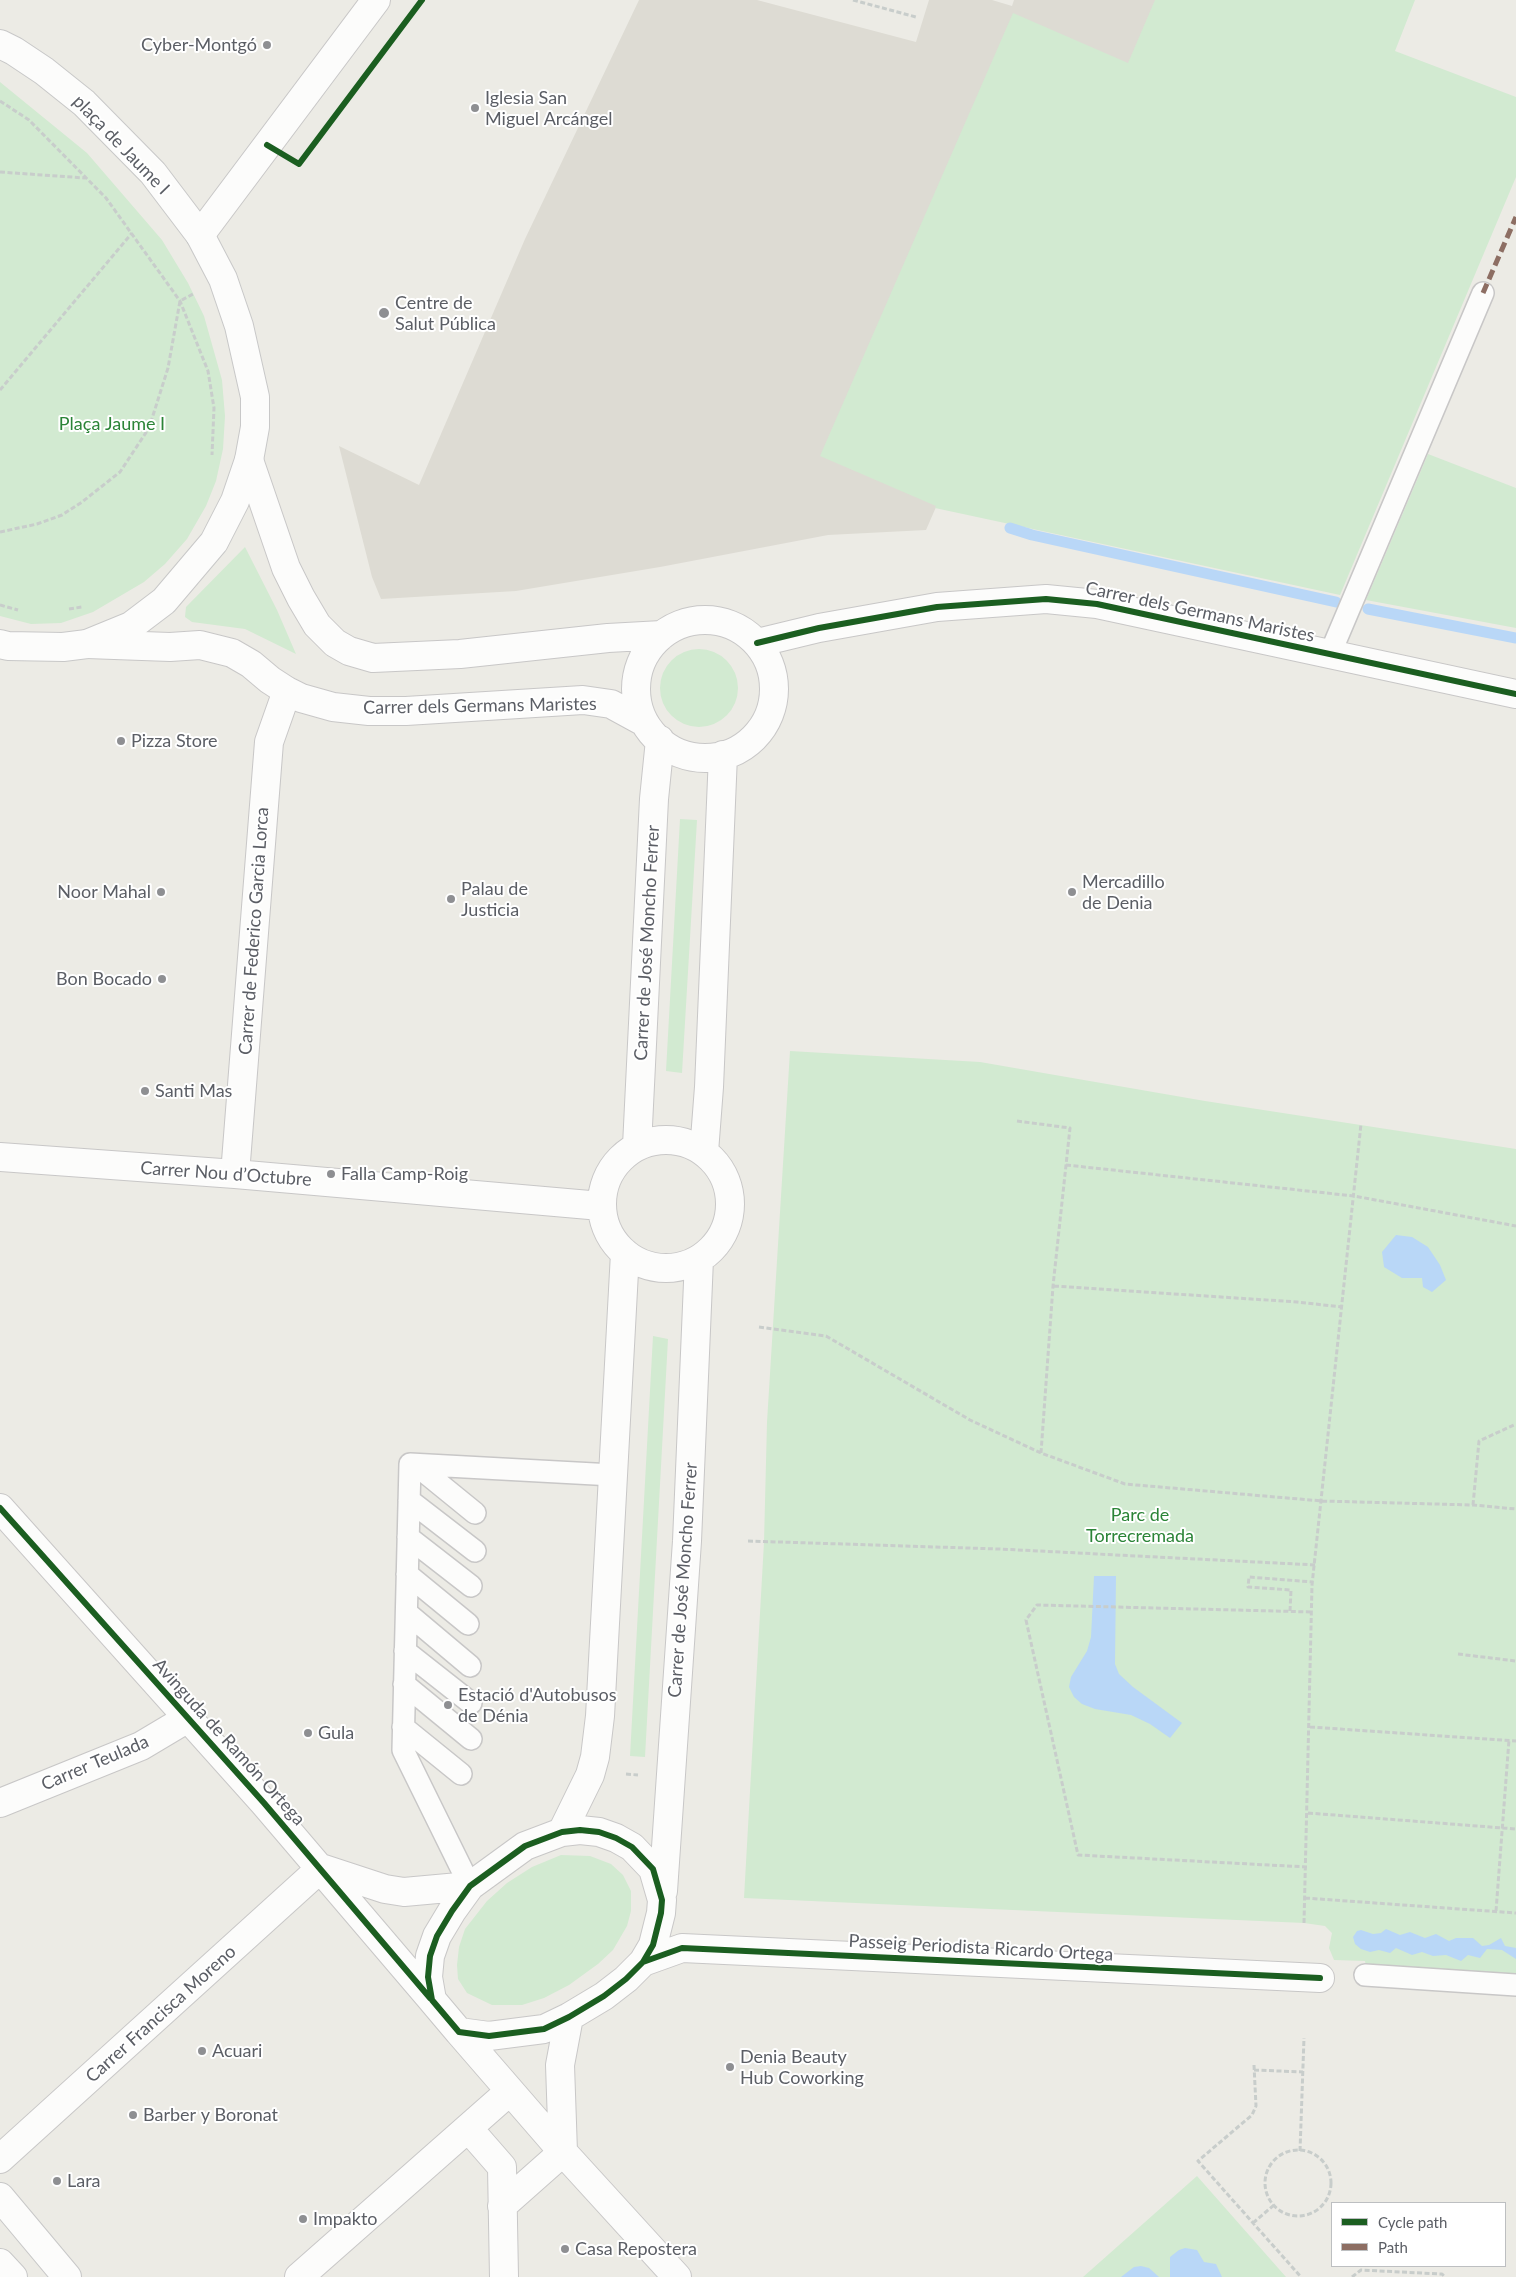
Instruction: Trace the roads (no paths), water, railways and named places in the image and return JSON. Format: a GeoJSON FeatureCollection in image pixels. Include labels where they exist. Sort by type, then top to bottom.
{"type":"FeatureCollection","features":[{"type":"Feature","properties":{"kind":"street"},"geometry":{"type":"LineString","coordinates":[[200,236],[376,0]]}},
{"type":"Feature","properties":{"kind":"street","name":"plaça de Jaume I"},"geometry":{"type":"LineString","coordinates":[[0,44],[44,71],[84,103],[153,173],[200,236],[223,279],[239,326],[255,397],[255,427],[249,460],[235,501],[214,542],[189,574],[164,601],[131,626],[87,644],[62,647],[8,646],[0,644]]}},
{"type":"Feature","properties":{"kind":"street"},"geometry":{"type":"LineString","coordinates":[[249,460],[286,568],[301,598],[317,624],[335,643],[349,651],[373,658],[460,654],[562,642],[662,635]]}},
{"type":"Feature","properties":{"kind":"street","name":"Carrer dels Germans Maristes"},"geometry":{"type":"LineString","coordinates":[[757,643],[819,628],[937,607],[1046,599],[1097,604],[1516,694]]}},
{"type":"Feature","properties":{"kind":"street"},"geometry":{"type":"LineString","coordinates":[[711,620],[728,624],[744,631],[757,643],[768,660],[774,679],[774,699],[768,718],[757,735],[742,748],[723,756],[701,758],[678,753],[652,731],[637,699],[637,675],[646,652],[662,635],[677,626],[694,621],[711,620]]}},
{"type":"Feature","properties":{"kind":"street","name":"Carrer dels Germans Maristes"},"geometry":{"type":"LineString","coordinates":[[87,644],[200,645],[232,653],[252,664],[270,680],[287,691],[301,698],[333,707],[369,711],[406,711],[584,700],[611,704],[652,731]]}},
{"type":"Feature","properties":{"kind":"street","name":"Carrer de Federico Garcia Lorca"},"geometry":{"type":"LineString","coordinates":[[235,1174],[268,742],[287,691]]}},
{"type":"Feature","properties":{"kind":"street","name":"Carrer de José Moncho Ferrer"},"geometry":{"type":"LineString","coordinates":[[636,1146],[654,799],[652,731]]}},
{"type":"Feature","properties":{"kind":"street"},"geometry":{"type":"LineString","coordinates":[[704,1152],[723,756]]}},
{"type":"Feature","properties":{"kind":"street"},"geometry":{"type":"LineString","coordinates":[[662,1139],[685,1142],[704,1152],[718,1165],[726,1181],[730,1198],[729,1216],[723,1233],[713,1248],[699,1259],[684,1265],[669,1268],[638,1262],[625,1253],[612,1240],[605,1223],[601,1206],[604,1186],[611,1169],[625,1154],[636,1146],[662,1139]]}},
{"type":"Feature","properties":{"kind":"street","name":"Carrer Nou d’Octubre"},"geometry":{"type":"LineString","coordinates":[[0,1157],[235,1174],[601,1206]]}},
{"type":"Feature","properties":{"kind":"street"},"geometry":{"type":"LineString","coordinates":[[562,1832],[581,1797],[596,1757],[600,1716],[625,1253]]}},
{"type":"Feature","properties":{"kind":"street","name":"Carrer de José Moncho Ferrer"},"geometry":{"type":"LineString","coordinates":[[643,1962],[653,1945],[661,1913],[687,1541],[699,1259]]}},
{"type":"Feature","properties":{"kind":"street","name":"Avinguda de Ramón Ortega"},"geometry":{"type":"LineString","coordinates":[[0,1508],[321,1868],[459,2032]]}},
{"type":"Feature","properties":{"kind":"street","name":"Carrer Teulada"},"geometry":{"type":"LineString","coordinates":[[0,1803],[141,1746],[188,1718]]}},
{"type":"Feature","properties":{"kind":"street"},"geometry":{"type":"LineString","coordinates":[[432,2000],[428,1977],[430,1956],[437,1936],[447,1919],[470,1886],[525,1846],[562,1832],[580,1830],[599,1832],[616,1838],[632,1847],[653,1868],[662,1900]]}},
{"type":"Feature","properties":{"kind":"street","name":"Avinguda de Ramón Ortega"},"geometry":{"type":"LineString","coordinates":[[321,1868],[367,1884],[404,1892],[470,1886]]}},
{"type":"Feature","properties":{"kind":"street","name":"Carrer Francisca Moreno"},"geometry":{"type":"LineString","coordinates":[[0,2159],[321,1868]]}},
{"type":"Feature","properties":{"kind":"street","name":"Passeig Periodista Ricardo Ortega"},"geometry":{"type":"LineString","coordinates":[[643,1962],[682,1948],[1320,1978]]}},
{"type":"Feature","properties":{"kind":"street"},"geometry":{"type":"LineString","coordinates":[[459,2032],[489,2036],[544,2029],[569,2017],[604,1996],[626,1979],[643,1962]]}},
{"type":"Feature","properties":{"kind":"street"},"geometry":{"type":"LineString","coordinates":[[563,2152],[560,2065],[569,2017]]}},
{"type":"Feature","properties":{"kind":"street"},"geometry":{"type":"LineString","coordinates":[[459,2032],[563,2152],[677,2277]]}},
{"type":"Feature","properties":{"kind":"street"},"geometry":{"type":"LineString","coordinates":[[300,2277],[510,2091]]}},
{"type":"Feature","properties":{"kind":"street"},"geometry":{"type":"LineString","coordinates":[[468,2128],[502,2167],[504,2277]]}},
{"type":"Feature","properties":{"kind":"street"},"geometry":{"type":"LineString","coordinates":[[502,2206],[563,2152]]}},
{"type":"Feature","properties":{"kind":"street"},"geometry":{"type":"LineString","coordinates":[[0,2197],[67,2277]]}},
{"type":"Feature","properties":{"kind":"street"},"geometry":{"type":"LineString","coordinates":[[0,2263],[13,2277]]}},
{"type":"Feature","properties":{"kind":"lane"},"geometry":{"type":"LineString","coordinates":[[1330,654],[1483,294]]}},
{"type":"Feature","properties":{"kind":"lane"},"geometry":{"type":"LineString","coordinates":[[470,1886],[403,1750],[410,1464],[613,1475]]}},
{"type":"Feature","properties":{"kind":"lane"},"geometry":{"type":"LineString","coordinates":[[416,1465],[475,1513]]}},
{"type":"Feature","properties":{"kind":"lane"},"geometry":{"type":"LineString","coordinates":[[409,1500],[475,1551]]}},
{"type":"Feature","properties":{"kind":"lane"},"geometry":{"type":"LineString","coordinates":[[408,1538],[471,1586]]}},
{"type":"Feature","properties":{"kind":"lane"},"geometry":{"type":"LineString","coordinates":[[407,1574],[468,1624]]}},
{"type":"Feature","properties":{"kind":"lane"},"geometry":{"type":"LineString","coordinates":[[407,1614],[470,1666]]}},
{"type":"Feature","properties":{"kind":"lane"},"geometry":{"type":"LineString","coordinates":[[406,1651],[471,1703]]}},
{"type":"Feature","properties":{"kind":"lane"},"geometry":{"type":"LineString","coordinates":[[404,1684],[471,1740]]}},
{"type":"Feature","properties":{"kind":"lane"},"geometry":{"type":"LineString","coordinates":[[403,1727],[461,1774]]}},
{"type":"Feature","properties":{"kind":"lane"},"geometry":{"type":"LineString","coordinates":[[1365,1975],[1516,1985]]}},
{"type":"Feature","properties":{"kind":"water"},"geometry":{"type":"Polygon","coordinates":[[[1396,1235],[1412,1237],[1428,1247],[1440,1265],[1446,1280],[1432,1292],[1423,1287],[1422,1278],[1402,1278],[1384,1267],[1382,1252],[1396,1235]]]}},
{"type":"Feature","properties":{"kind":"water"},"geometry":{"type":"Polygon","coordinates":[[[1094,1576],[1116,1576],[1115,1664],[1119,1674],[1133,1687],[1182,1723],[1170,1738],[1150,1724],[1131,1715],[1095,1709],[1082,1704],[1074,1697],[1069,1687],[1071,1677],[1087,1651],[1091,1637],[1094,1576]]]}},
{"type":"Feature","properties":{"kind":"water"},"geometry":{"type":"Polygon","coordinates":[[[1386,1929],[1400,1935],[1410,1932],[1425,1938],[1436,1934],[1449,1941],[1456,1938],[1473,1938],[1482,1946],[1489,1945],[1501,1938],[1505,1946],[1516,1948],[1516,1959],[1502,1950],[1487,1949],[1480,1958],[1468,1955],[1461,1961],[1446,1955],[1433,1956],[1422,1952],[1412,1955],[1396,1948],[1390,1953],[1379,1950],[1370,1952],[1361,1949],[1355,1944],[1353,1937],[1357,1931],[1361,1930],[1373,1934],[1381,1933],[1386,1929]]]}},
{"type":"Feature","properties":{"kind":"water"},"geometry":{"type":"Polygon","coordinates":[[[1185,2248],[1197,2250],[1204,2262],[1216,2264],[1222,2277],[1170,2277],[1170,2257],[1185,2248]]]}},
{"type":"Feature","properties":{"kind":"water"},"geometry":{"type":"Polygon","coordinates":[[[1134,2267],[1149,2268],[1159,2277],[1121,2277],[1134,2267]]]}},
{"type":"Feature","properties":{"kind":"waterway"},"geometry":{"type":"LineString","coordinates":[[1010,528],[1032,535],[1336,602]]}},
{"type":"Feature","properties":{"kind":"waterway"},"geometry":{"type":"LineString","coordinates":[[1368,609],[1516,638]]}},
{"type":"Feature","properties":{"kind":"place","name":"Cyber-Montgó"},"geometry":{"type":"Point","coordinates":[267,45]}},
{"type":"Feature","properties":{"kind":"place","name":"Iglesia San Miguel Arcángel"},"geometry":{"type":"Point","coordinates":[475,108]}},
{"type":"Feature","properties":{"kind":"place","name":"Centre de Salut Pública"},"geometry":{"type":"Point","coordinates":[384,313]}},
{"type":"Feature","properties":{"kind":"place","name":"Pizza Store"},"geometry":{"type":"Point","coordinates":[121,741]}},
{"type":"Feature","properties":{"kind":"place","name":"Noor Mahal"},"geometry":{"type":"Point","coordinates":[161,892]}},
{"type":"Feature","properties":{"kind":"place","name":"Mercadillo de Denia"},"geometry":{"type":"Point","coordinates":[1072,892]}},
{"type":"Feature","properties":{"kind":"place","name":"Palau de Justicia"},"geometry":{"type":"Point","coordinates":[451,899]}},
{"type":"Feature","properties":{"kind":"place","name":"Bon Bocado"},"geometry":{"type":"Point","coordinates":[162,979]}},
{"type":"Feature","properties":{"kind":"place","name":"Santi Mas"},"geometry":{"type":"Point","coordinates":[145,1091]}},
{"type":"Feature","properties":{"kind":"place","name":"Falla Camp-Roig"},"geometry":{"type":"Point","coordinates":[331,1174]}},
{"type":"Feature","properties":{"kind":"place","name":"Estació d'Autobusos de Dénia"},"geometry":{"type":"Point","coordinates":[448,1705]}},
{"type":"Feature","properties":{"kind":"place","name":"Gula"},"geometry":{"type":"Point","coordinates":[308,1733]}},
{"type":"Feature","properties":{"kind":"place","name":"Acuari"},"geometry":{"type":"Point","coordinates":[202,2051]}},
{"type":"Feature","properties":{"kind":"place","name":"Denia Beauty Hub Coworking"},"geometry":{"type":"Point","coordinates":[730,2067]}},
{"type":"Feature","properties":{"kind":"place","name":"Barber y Boronat"},"geometry":{"type":"Point","coordinates":[133,2115]}},
{"type":"Feature","properties":{"kind":"place","name":"Lara"},"geometry":{"type":"Point","coordinates":[57,2181]}},
{"type":"Feature","properties":{"kind":"place","name":"Impakto"},"geometry":{"type":"Point","coordinates":[303,2219]}},
{"type":"Feature","properties":{"kind":"place","name":"Casa Repostera"},"geometry":{"type":"Point","coordinates":[565,2249]}},
{"type":"Feature","properties":{"kind":"park label","name":"Plaça Jaume I"},"geometry":{"type":"Point","coordinates":[112,424]}},
{"type":"Feature","properties":{"kind":"park label","name":"Parc de Torrecremada"},"geometry":{"type":"Point","coordinates":[1140,1525]}}]}
